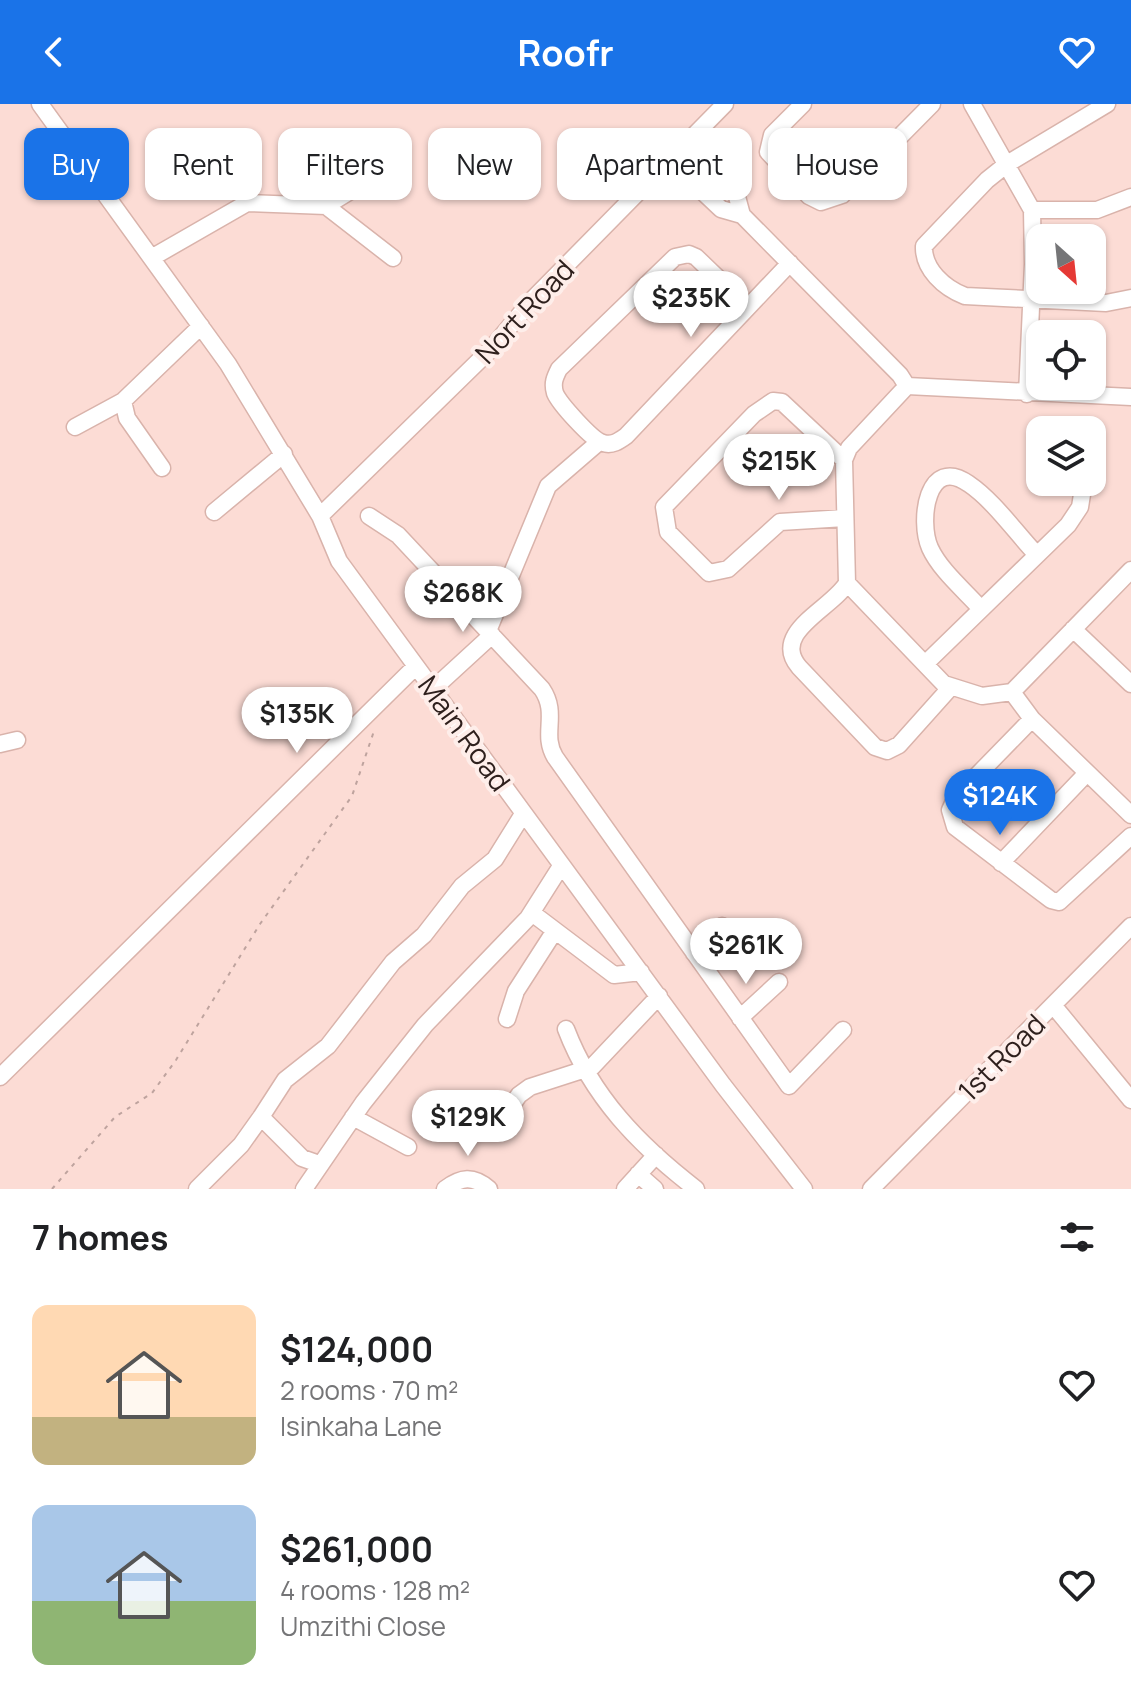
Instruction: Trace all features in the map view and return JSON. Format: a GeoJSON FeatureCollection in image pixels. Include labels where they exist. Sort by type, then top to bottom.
{"type":"FeatureCollection","features":[{"type":"Feature","properties":{"kind":"street","name":"Main Road"},"geometry":{"type":"LineString","coordinates":[[40,104],[201,326],[284,454],[320,516],[339,561],[561,866],[804,1189]]}},
{"type":"Feature","properties":{"kind":"street","name":"Nort Road"},"geometry":{"type":"LineString","coordinates":[[701,128],[725,104]]}},
{"type":"Feature","properties":{"kind":"street"},"geometry":{"type":"LineString","coordinates":[[803,104],[772,135],[768,152],[809,196],[821,202],[842,195],[932,104]]}},
{"type":"Feature","properties":{"kind":"street"},"geometry":{"type":"LineString","coordinates":[[972,104],[1032,210],[1032,224]]}},
{"type":"Feature","properties":{"kind":"street"},"geometry":{"type":"LineString","coordinates":[[1026,300],[985,299],[954,292],[931,271],[923,253],[924,246],[987,180],[1007,164],[1107,104]]}},
{"type":"Feature","properties":{"kind":"street"},"geometry":{"type":"LineString","coordinates":[[1032,210],[1097,210],[1131,197]]}},
{"type":"Feature","properties":{"kind":"street"},"geometry":{"type":"LineString","coordinates":[[153,257],[247,203],[326,206],[336,200]]}},
{"type":"Feature","properties":{"kind":"street","name":"Nort Road"},"geometry":{"type":"LineString","coordinates":[[320,516],[491,349],[532,300],[630,200]]}},
{"type":"Feature","properties":{"kind":"street"},"geometry":{"type":"LineString","coordinates":[[711,200],[721,209],[742,215],[900,375],[907,386]]}},
{"type":"Feature","properties":{"kind":"street"},"geometry":{"type":"LineString","coordinates":[[739,200],[742,215]]}},
{"type":"Feature","properties":{"kind":"street"},"geometry":{"type":"LineString","coordinates":[[326,206],[393,258]]}},
{"type":"Feature","properties":{"kind":"street"},"geometry":{"type":"LineString","coordinates":[[748,307],[696,257],[682,255],[667,261],[559,369],[554,379],[558,397],[599,442],[612,444],[626,436],[790,263]]}},
{"type":"Feature","properties":{"kind":"street"},"geometry":{"type":"LineString","coordinates":[[1106,303],[1131,298]]}},
{"type":"Feature","properties":{"kind":"street"},"geometry":{"type":"LineString","coordinates":[[75,427],[123,401],[201,326]]}},
{"type":"Feature","properties":{"kind":"street"},"geometry":{"type":"LineString","coordinates":[[907,386],[1026,394]]}},
{"type":"Feature","properties":{"kind":"street"},"geometry":{"type":"LineString","coordinates":[[907,386],[894,404],[849,448],[844,460],[847,583],[950,688],[982,696],[1012,692],[1131,570]]}},
{"type":"Feature","properties":{"kind":"street"},"geometry":{"type":"LineString","coordinates":[[1106,396],[1131,397]]}},
{"type":"Feature","properties":{"kind":"street"},"geometry":{"type":"LineString","coordinates":[[123,401],[127,418],[162,468]]}},
{"type":"Feature","properties":{"kind":"street"},"geometry":{"type":"LineString","coordinates":[[844,460],[782,402],[765,403],[664,507],[664,521],[668,532],[709,573],[728,569],[780,522],[845,518]]}},
{"type":"Feature","properties":{"kind":"street"},"geometry":{"type":"LineString","coordinates":[[432,690],[490,633],[548,486],[599,442]]}},
{"type":"Feature","properties":{"kind":"street"},"geometry":{"type":"LineString","coordinates":[[214,512],[284,454]]}},
{"type":"Feature","properties":{"kind":"street"},"geometry":{"type":"LineString","coordinates":[[981,609],[928,545],[925,528],[927,493],[934,483],[947,478],[970,484],[1037,555]]}},
{"type":"Feature","properties":{"kind":"street"},"geometry":{"type":"LineString","coordinates":[[925,664],[1074,516],[1080,496]]}},
{"type":"Feature","properties":{"kind":"street"},"geometry":{"type":"LineString","coordinates":[[369,516],[398,535],[549,699],[552,710],[551,751],[789,1086],[843,1030]]}},
{"type":"Feature","properties":{"kind":"street"},"geometry":{"type":"LineString","coordinates":[[847,583],[798,631],[790,644],[791,652],[799,667],[875,747],[887,751],[899,745],[950,688]]}},
{"type":"Feature","properties":{"kind":"street"},"geometry":{"type":"LineString","coordinates":[[1073,629],[1131,684]]}},
{"type":"Feature","properties":{"kind":"street"},"geometry":{"type":"LineString","coordinates":[[0,1077],[416,666]]}},
{"type":"Feature","properties":{"kind":"street"},"geometry":{"type":"LineString","coordinates":[[1012,692],[1032,719],[1131,815]]}},
{"type":"Feature","properties":{"kind":"street"},"geometry":{"type":"LineString","coordinates":[[1032,719],[956,797],[950,810],[955,827],[1051,900],[1059,902],[1131,836]]}},
{"type":"Feature","properties":{"kind":"street"},"geometry":{"type":"LineString","coordinates":[[0,744],[17,740]]}},
{"type":"Feature","properties":{"kind":"street"},"geometry":{"type":"LineString","coordinates":[[1001,863],[1087,773]]}},
{"type":"Feature","properties":{"kind":"street"},"geometry":{"type":"LineString","coordinates":[[197,1189],[241,1145],[285,1080],[328,1046],[393,962],[424,935],[462,886],[495,859],[523,814]]}},
{"type":"Feature","properties":{"kind":"street"},"geometry":{"type":"LineString","coordinates":[[304,1189],[353,1117],[425,1025],[532,913],[561,866]]}},
{"type":"Feature","properties":{"kind":"street"},"geometry":{"type":"LineString","coordinates":[[532,913],[614,975],[641,972]]}},
{"type":"Feature","properties":{"kind":"street"},"geometry":{"type":"LineString","coordinates":[[694,953],[722,926]]}},
{"type":"Feature","properties":{"kind":"street","name":"1st Road"},"geometry":{"type":"LineString","coordinates":[[871,1189],[1131,926]]}},
{"type":"Feature","properties":{"kind":"street"},"geometry":{"type":"LineString","coordinates":[[507,1019],[516,991],[554,932]]}},
{"type":"Feature","properties":{"kind":"street"},"geometry":{"type":"LineString","coordinates":[[740,1018],[779,982]]}},
{"type":"Feature","properties":{"kind":"street"},"geometry":{"type":"LineString","coordinates":[[503,1118],[519,1095],[530,1087],[585,1069],[602,1059],[659,996]]}},
{"type":"Feature","properties":{"kind":"street"},"geometry":{"type":"LineString","coordinates":[[1053,1005],[1131,1100]]}},
{"type":"Feature","properties":{"kind":"street"},"geometry":{"type":"LineString","coordinates":[[566,1029],[611,1112],[696,1189]]}},
{"type":"Feature","properties":{"kind":"street"},"geometry":{"type":"LineString","coordinates":[[261,1117],[302,1158],[318,1168],[324,1189]]}},
{"type":"Feature","properties":{"kind":"street"},"geometry":{"type":"LineString","coordinates":[[353,1117],[408,1147]]}},
{"type":"Feature","properties":{"kind":"street"},"geometry":{"type":"LineString","coordinates":[[625,1189],[656,1155]]}},
{"type":"Feature","properties":{"kind":"street"},"geometry":{"type":"LineString","coordinates":[[638,1174],[655,1189]]}},
{"type":"Feature","properties":{"kind":"street"},"geometry":{"type":"LineString","coordinates":[[445,1189],[467,1178],[475,1179],[489,1189]]}},
{"type":"Feature","properties":{"kind":"path"},"geometry":{"type":"LineString","coordinates":[[52,1189],[115,1117],[152,1093],[176,1060],[260,924],[352,796],[384,697]]}}]}
